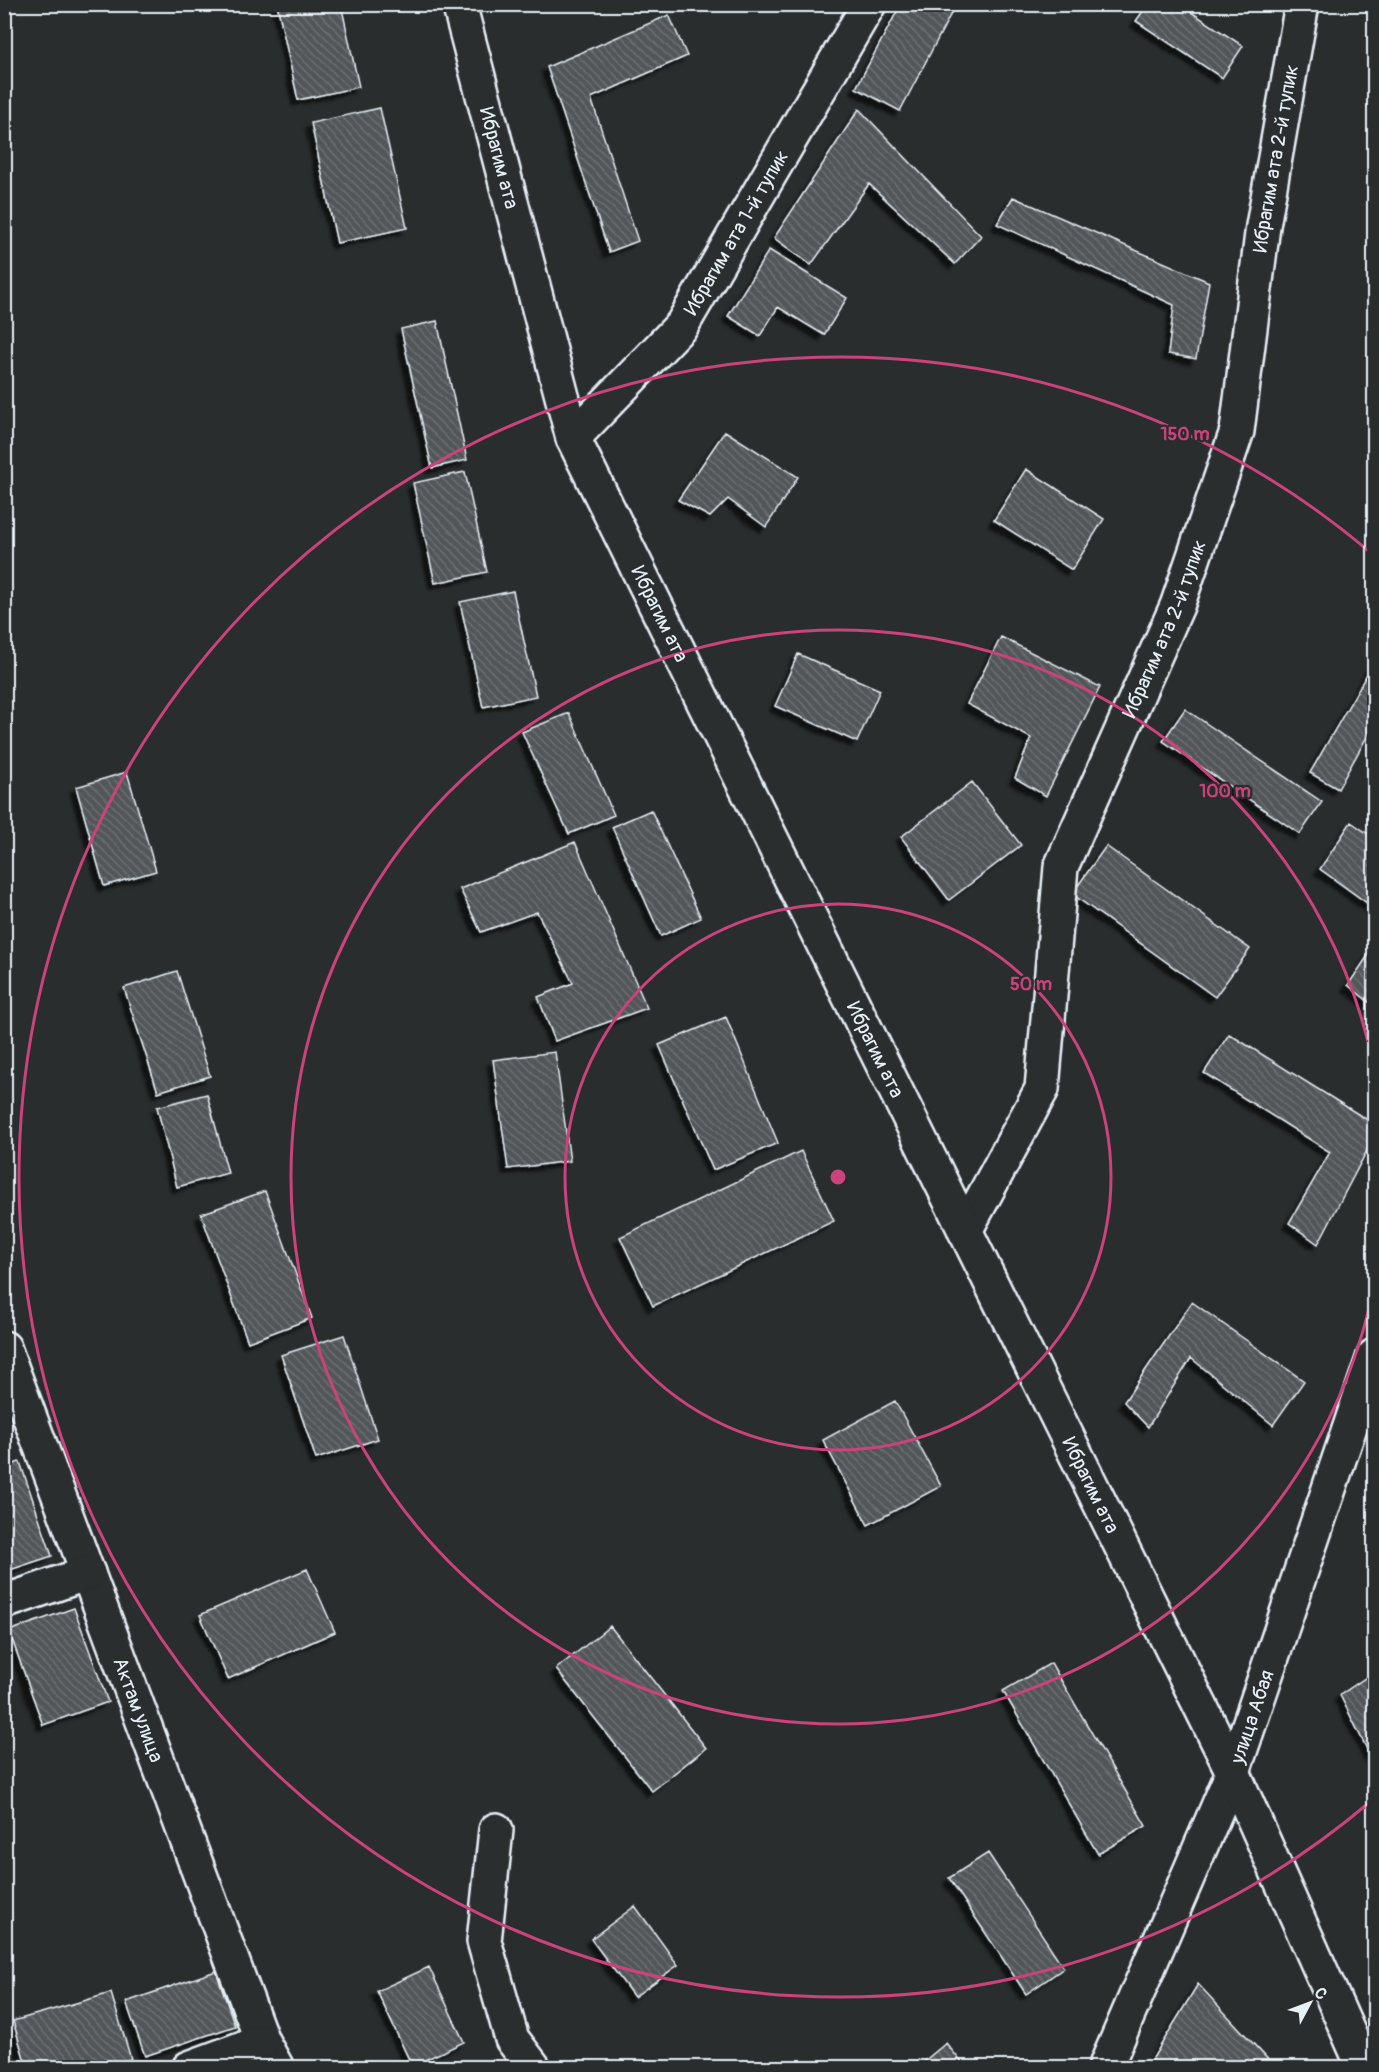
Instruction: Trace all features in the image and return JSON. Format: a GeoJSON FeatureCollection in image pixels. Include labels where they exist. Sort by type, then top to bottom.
{"type":"FeatureCollection","features":[{"type":"Feature","properties":{"kind":"street","name":"Ибрагим ата"},"geometry":{"type":"LineString","coordinates":[[459,4],[573,438],[1233,1772],[1364,2067]]}},
{"type":"Feature","properties":{"kind":"street","name":"Ибрагим ата 1-й тупик"},"geometry":{"type":"LineString","coordinates":[[573,438],[682,325],[869,4]]}},
{"type":"Feature","properties":{"kind":"street","name":"Ибрагим ата 2-й тупик"},"geometry":{"type":"LineString","coordinates":[[965,1231],[1042,1089],[1061,867],[1177,606],[1237,431],[1263,226],[1302,4]]}},
{"type":"Feature","properties":{"kind":"street","name":"Актам улица"},"geometry":{"type":"LineString","coordinates":[[4,1348],[270,2054]]}},
{"type":"Feature","properties":{"kind":"street","name":"улица Абая"},"geometry":{"type":"LineString","coordinates":[[1105,2067],[1233,1772],[1374,1356]]}},
{"type":"Feature","properties":{"kind":"street"},"geometry":{"type":"LineString","coordinates":[[4,1602],[88,1573]]}},
{"type":"Feature","properties":{"kind":"street"},"geometry":{"type":"LineString","coordinates":[[496,1830],[484,1941],[512,2039],[534,2067]]}},
{"type":"Feature","properties":{"kind":"street"},"geometry":{"type":"LineString","coordinates":[[189,2067],[270,2054]]}},
{"type":"Feature","properties":{"kind":"building"},"geometry":{"type":"Polygon","coordinates":[[[277,4],[341,4],[359,87],[298,100],[277,4]]]}},
{"type":"Feature","properties":{"kind":"building"},"geometry":{"type":"Polygon","coordinates":[[[901,4],[956,4],[900,111],[856,88],[901,4]]]}},
{"type":"Feature","properties":{"kind":"building"},"geometry":{"type":"Polygon","coordinates":[[[1148,4],[1179,4],[1243,46],[1222,78],[1136,21],[1148,4]]]}},
{"type":"Feature","properties":{"kind":"building"},"geometry":{"type":"Polygon","coordinates":[[[669,15],[687,56],[591,98],[638,241],[609,252],[547,67],[669,15]]]}},
{"type":"Feature","properties":{"kind":"building"},"geometry":{"type":"Polygon","coordinates":[[[380,108],[407,228],[337,243],[311,123],[380,108]]]}},
{"type":"Feature","properties":{"kind":"building"},"geometry":{"type":"Polygon","coordinates":[[[859,109],[981,236],[955,264],[869,184],[811,265],[774,238],[859,109]]]}},
{"type":"Feature","properties":{"kind":"building"},"geometry":{"type":"Polygon","coordinates":[[[1013,197],[1209,282],[1196,359],[1168,354],[1174,305],[997,224],[1013,197]]]}},
{"type":"Feature","properties":{"kind":"building"},"geometry":{"type":"Polygon","coordinates":[[[769,250],[847,298],[824,335],[778,307],[760,336],[728,316],[769,250]]]}},
{"type":"Feature","properties":{"kind":"building"},"geometry":{"type":"Polygon","coordinates":[[[437,321],[467,460],[432,468],[401,329],[437,321]]]}},
{"type":"Feature","properties":{"kind":"building"},"geometry":{"type":"Polygon","coordinates":[[[725,431],[798,477],[766,527],[728,499],[710,517],[678,500],[725,431]]]}},
{"type":"Feature","properties":{"kind":"building"},"geometry":{"type":"Polygon","coordinates":[[[1026,469],[1104,519],[1072,570],[994,520],[1026,469]]]}},
{"type":"Feature","properties":{"kind":"building"},"geometry":{"type":"Polygon","coordinates":[[[465,472],[487,572],[435,583],[413,483],[465,472]]]}},
{"type":"Feature","properties":{"kind":"building"},"geometry":{"type":"Polygon","coordinates":[[[513,591],[536,696],[483,707],[460,602],[513,591]]]}},
{"type":"Feature","properties":{"kind":"building"},"geometry":{"type":"Polygon","coordinates":[[[1001,637],[1100,687],[1046,796],[1015,778],[1031,738],[967,704],[1001,637]]]}},
{"type":"Feature","properties":{"kind":"building"},"geometry":{"type":"Polygon","coordinates":[[[798,654],[880,690],[857,742],[775,706],[798,654]]]}},
{"type":"Feature","properties":{"kind":"building"},"geometry":{"type":"Polygon","coordinates":[[[1374,662],[1374,724],[1338,789],[1310,773],[1374,662]]]}},
{"type":"Feature","properties":{"kind":"building"},"geometry":{"type":"Polygon","coordinates":[[[1185,709],[1322,802],[1300,834],[1163,741],[1185,709]]]}},
{"type":"Feature","properties":{"kind":"building"},"geometry":{"type":"Polygon","coordinates":[[[569,713],[614,815],[569,834],[522,732],[569,713]]]}},
{"type":"Feature","properties":{"kind":"building"},"geometry":{"type":"Polygon","coordinates":[[[127,772],[156,871],[104,886],[76,787],[127,772]]]}},
{"type":"Feature","properties":{"kind":"building"},"geometry":{"type":"Polygon","coordinates":[[[972,782],[1021,845],[949,900],[901,837],[972,782]]]}},
{"type":"Feature","properties":{"kind":"building"},"geometry":{"type":"Polygon","coordinates":[[[651,810],[701,918],[661,936],[612,827],[651,810]]]}},
{"type":"Feature","properties":{"kind":"building"},"geometry":{"type":"Polygon","coordinates":[[[1351,822],[1374,838],[1374,908],[1320,869],[1351,822]]]}},
{"type":"Feature","properties":{"kind":"building"},"geometry":{"type":"Polygon","coordinates":[[[575,842],[647,1008],[555,1041],[538,997],[573,983],[537,912],[481,932],[460,889],[575,842]]]}},
{"type":"Feature","properties":{"kind":"building"},"geometry":{"type":"Polygon","coordinates":[[[1106,846],[1250,949],[1215,997],[1072,894],[1106,846]]]}},
{"type":"Feature","properties":{"kind":"building"},"geometry":{"type":"Polygon","coordinates":[[[1374,947],[1374,1006],[1348,985],[1374,947]]]}},
{"type":"Feature","properties":{"kind":"building"},"geometry":{"type":"Polygon","coordinates":[[[177,971],[210,1076],[158,1092],[124,988],[177,971]]]}},
{"type":"Feature","properties":{"kind":"building"},"geometry":{"type":"Polygon","coordinates":[[[726,1017],[778,1143],[713,1170],[659,1045],[726,1017]]]}},
{"type":"Feature","properties":{"kind":"building"},"geometry":{"type":"Polygon","coordinates":[[[1229,1034],[1374,1124],[1374,1137],[1318,1244],[1289,1223],[1330,1152],[1204,1073],[1229,1034]]]}},
{"type":"Feature","properties":{"kind":"building"},"geometry":{"type":"Polygon","coordinates":[[[555,1052],[570,1161],[508,1169],[493,1060],[555,1052]]]}},
{"type":"Feature","properties":{"kind":"building"},"geometry":{"type":"Polygon","coordinates":[[[207,1094],[228,1173],[177,1187],[157,1107],[207,1094]]]}},
{"type":"Feature","properties":{"kind":"building"},"geometry":{"type":"Polygon","coordinates":[[[801,1151],[834,1221],[653,1306],[620,1237],[801,1151]]]}},
{"type":"Feature","properties":{"kind":"building"},"geometry":{"type":"Polygon","coordinates":[[[265,1191],[312,1318],[248,1342],[201,1214],[265,1191]]]}},
{"type":"Feature","properties":{"kind":"building"},"geometry":{"type":"Polygon","coordinates":[[[1192,1302],[1304,1381],[1273,1425],[1191,1358],[1148,1427],[1124,1402],[1192,1302]]]}},
{"type":"Feature","properties":{"kind":"building"},"geometry":{"type":"Polygon","coordinates":[[[344,1335],[378,1439],[316,1459],[281,1355],[344,1335]]]}},
{"type":"Feature","properties":{"kind":"building"},"geometry":{"type":"Polygon","coordinates":[[[895,1401],[941,1486],[868,1525],[823,1440],[895,1401]]]}},
{"type":"Feature","properties":{"kind":"building"},"geometry":{"type":"Polygon","coordinates":[[[20,1462],[52,1556],[4,1572],[4,1467],[20,1462]]]}},
{"type":"Feature","properties":{"kind":"building"},"geometry":{"type":"Polygon","coordinates":[[[307,1569],[335,1632],[228,1679],[200,1615],[307,1569]]]}},
{"type":"Feature","properties":{"kind":"building"},"geometry":{"type":"Polygon","coordinates":[[[74,1608],[108,1702],[43,1725],[9,1631],[74,1608]]]}},
{"type":"Feature","properties":{"kind":"building"},"geometry":{"type":"Polygon","coordinates":[[[610,1626],[706,1748],[652,1791],[556,1669],[610,1626]]]}},
{"type":"Feature","properties":{"kind":"building"},"geometry":{"type":"Polygon","coordinates":[[[1051,1663],[1146,1826],[1098,1854],[1003,1691],[1051,1663]]]}},
{"type":"Feature","properties":{"kind":"building"},"geometry":{"type":"Polygon","coordinates":[[[1374,1672],[1374,1763],[1340,1695],[1374,1672]]]}},
{"type":"Feature","properties":{"kind":"building"},"geometry":{"type":"Polygon","coordinates":[[[988,1853],[1064,1968],[1026,1994],[949,1878],[988,1853]]]}},
{"type":"Feature","properties":{"kind":"building"},"geometry":{"type":"Polygon","coordinates":[[[635,1906],[678,1965],[634,1997],[591,1939],[635,1906]]]}},
{"type":"Feature","properties":{"kind":"building"},"geometry":{"type":"Polygon","coordinates":[[[429,1967],[464,2042],[412,2066],[377,1991],[429,1967]]]}},
{"type":"Feature","properties":{"kind":"building"},"geometry":{"type":"Polygon","coordinates":[[[216,1971],[235,2026],[145,2056],[126,2002],[216,1971]]]}},
{"type":"Feature","properties":{"kind":"building"},"geometry":{"type":"Polygon","coordinates":[[[1198,1984],[1276,2068],[1147,2068],[1198,1984]]]}},
{"type":"Feature","properties":{"kind":"building"},"geometry":{"type":"Polygon","coordinates":[[[111,1993],[131,2059],[102,2068],[27,2068],[13,2021],[111,1993]]]}},
{"type":"Feature","properties":{"kind":"building"},"geometry":{"type":"Polygon","coordinates":[[[946,2043],[966,2068],[916,2068],[946,2043]]]}}]}
